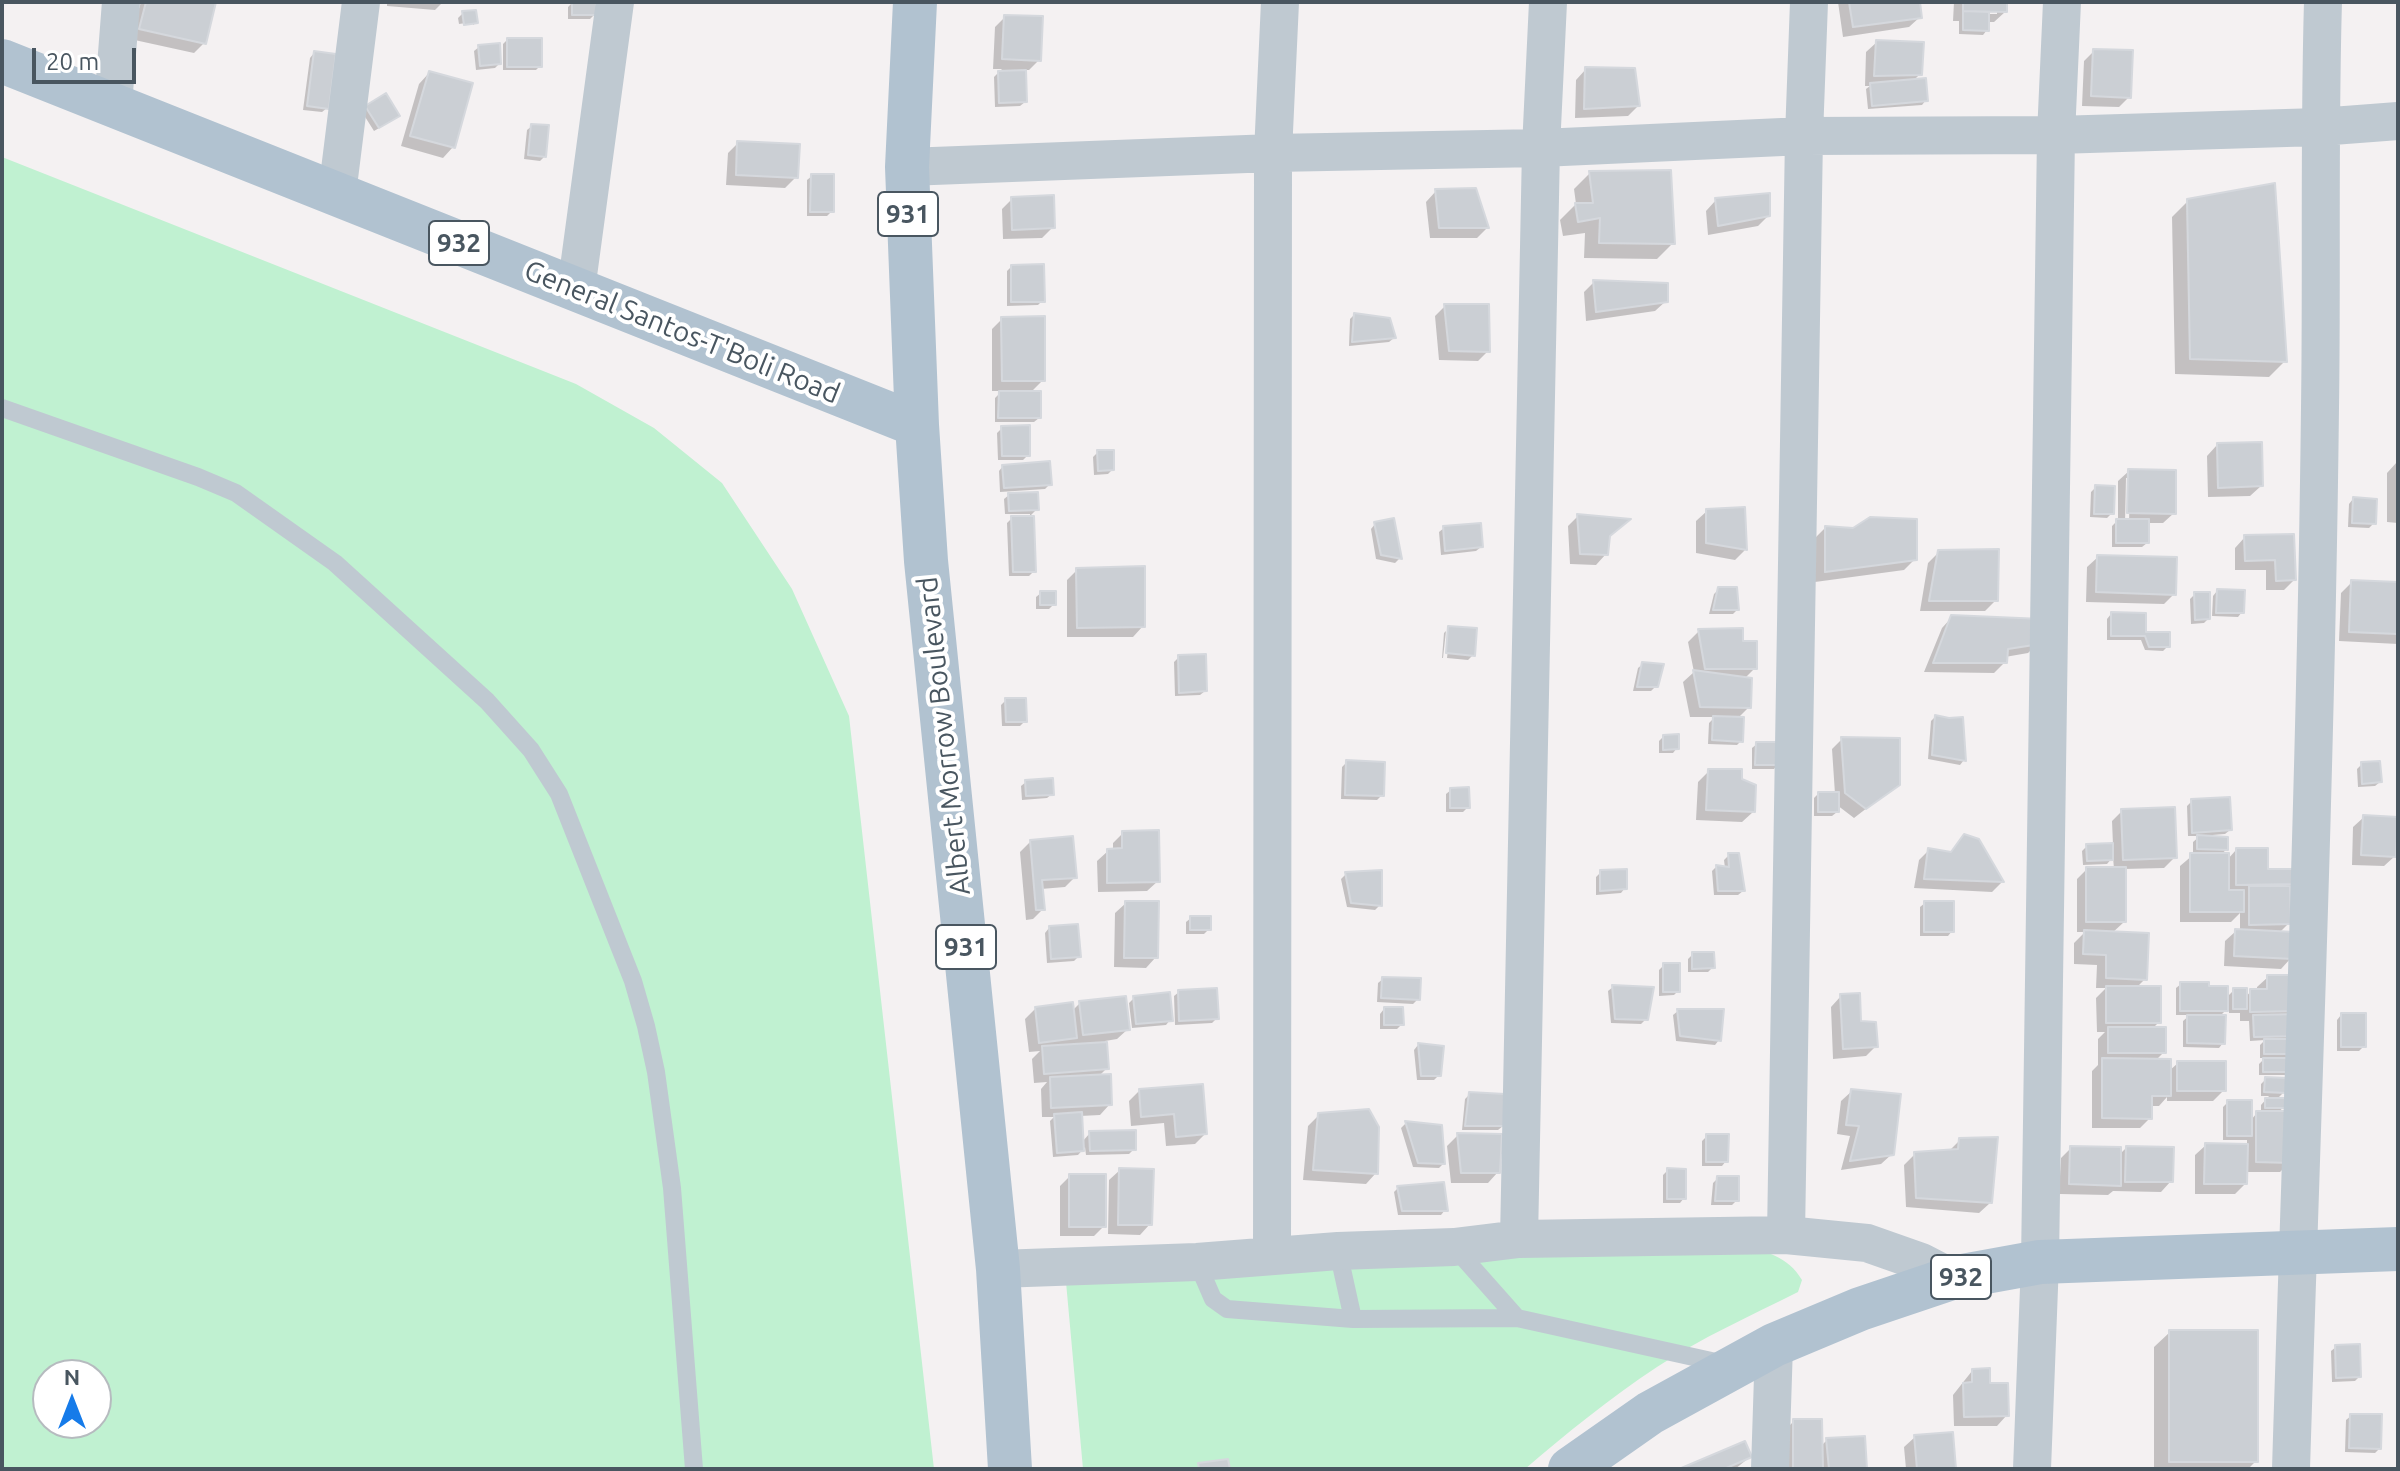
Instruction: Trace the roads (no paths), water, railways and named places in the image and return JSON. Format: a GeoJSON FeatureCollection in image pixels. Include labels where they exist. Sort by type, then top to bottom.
{"type":"FeatureCollection","features":[{"type":"Feature","properties":{"kind":"main road","name":"Albert Morrow Boulevard"},"geometry":{"type":"LineString","coordinates":[[915,2],[907,167],[917,425],[926,561],[998,1269],[1010,1469]]}},
{"type":"Feature","properties":{"kind":"main road","name":"General Santos-T'Boli Road"},"geometry":{"type":"LineString","coordinates":[[2,61],[917,425]]}},
{"type":"Feature","properties":{"kind":"main road","name":"932"},"geometry":{"type":"LineString","coordinates":[[1570,1469],[1650,1413],[1774,1345],[1860,1309],[1952,1278],[2040,1262],[2398,1249]]}},
{"type":"Feature","properties":{"kind":"street"},"geometry":{"type":"LineString","coordinates":[[113,105],[121,2]]}},
{"type":"Feature","properties":{"kind":"street"},"geometry":{"type":"LineString","coordinates":[[337,194],[361,2]]}},
{"type":"Feature","properties":{"kind":"street"},"geometry":{"type":"LineString","coordinates":[[576,290],[615,2]]}},
{"type":"Feature","properties":{"kind":"street"},"geometry":{"type":"LineString","coordinates":[[1272,1255],[1273,153],[1280,2]]}},
{"type":"Feature","properties":{"kind":"street"},"geometry":{"type":"LineString","coordinates":[[1519,1239],[1541,148],[1548,2]]}},
{"type":"Feature","properties":{"kind":"street"},"geometry":{"type":"LineString","coordinates":[[1786,1235],[1804,136],[1809,2]]}},
{"type":"Feature","properties":{"kind":"street"},"geometry":{"type":"LineString","coordinates":[[2032,1469],[2040,1262],[2056,135],[2062,2]]}},
{"type":"Feature","properties":{"kind":"street"},"geometry":{"type":"LineString","coordinates":[[2291,1469],[2320,404],[2319,127],[2323,2]]}},
{"type":"Feature","properties":{"kind":"street"},"geometry":{"type":"LineString","coordinates":[[907,167],[1273,153],[1541,148],[1804,136],[2056,135],[2319,127],[2398,121]]}},
{"type":"Feature","properties":{"kind":"street"},"geometry":{"type":"LineString","coordinates":[[998,1269],[1197,1262],[1338,1251],[1454,1247],[1519,1239],[1786,1235],[1867,1243],[1921,1262],[1952,1278]]}},
{"type":"Feature","properties":{"kind":"street"},"geometry":{"type":"LineString","coordinates":[[1770,1469],[1774,1345]]}},
{"type":"Feature","properties":{"kind":"lane"},"geometry":{"type":"LineString","coordinates":[[2,408],[236,493],[335,563],[487,701],[531,750],[559,794],[633,981],[646,1026],[656,1072],[672,1188],[694,1469]]}},
{"type":"Feature","properties":{"kind":"lane"},"geometry":{"type":"LineString","coordinates":[[1454,1247],[1517,1318]]}},
{"type":"Feature","properties":{"kind":"lane"},"geometry":{"type":"LineString","coordinates":[[1338,1251],[1353,1319]]}},
{"type":"Feature","properties":{"kind":"lane"},"geometry":{"type":"LineString","coordinates":[[1197,1262],[1213,1299],[1227,1309],[1353,1319],[1517,1318],[1736,1366]]}}]}
